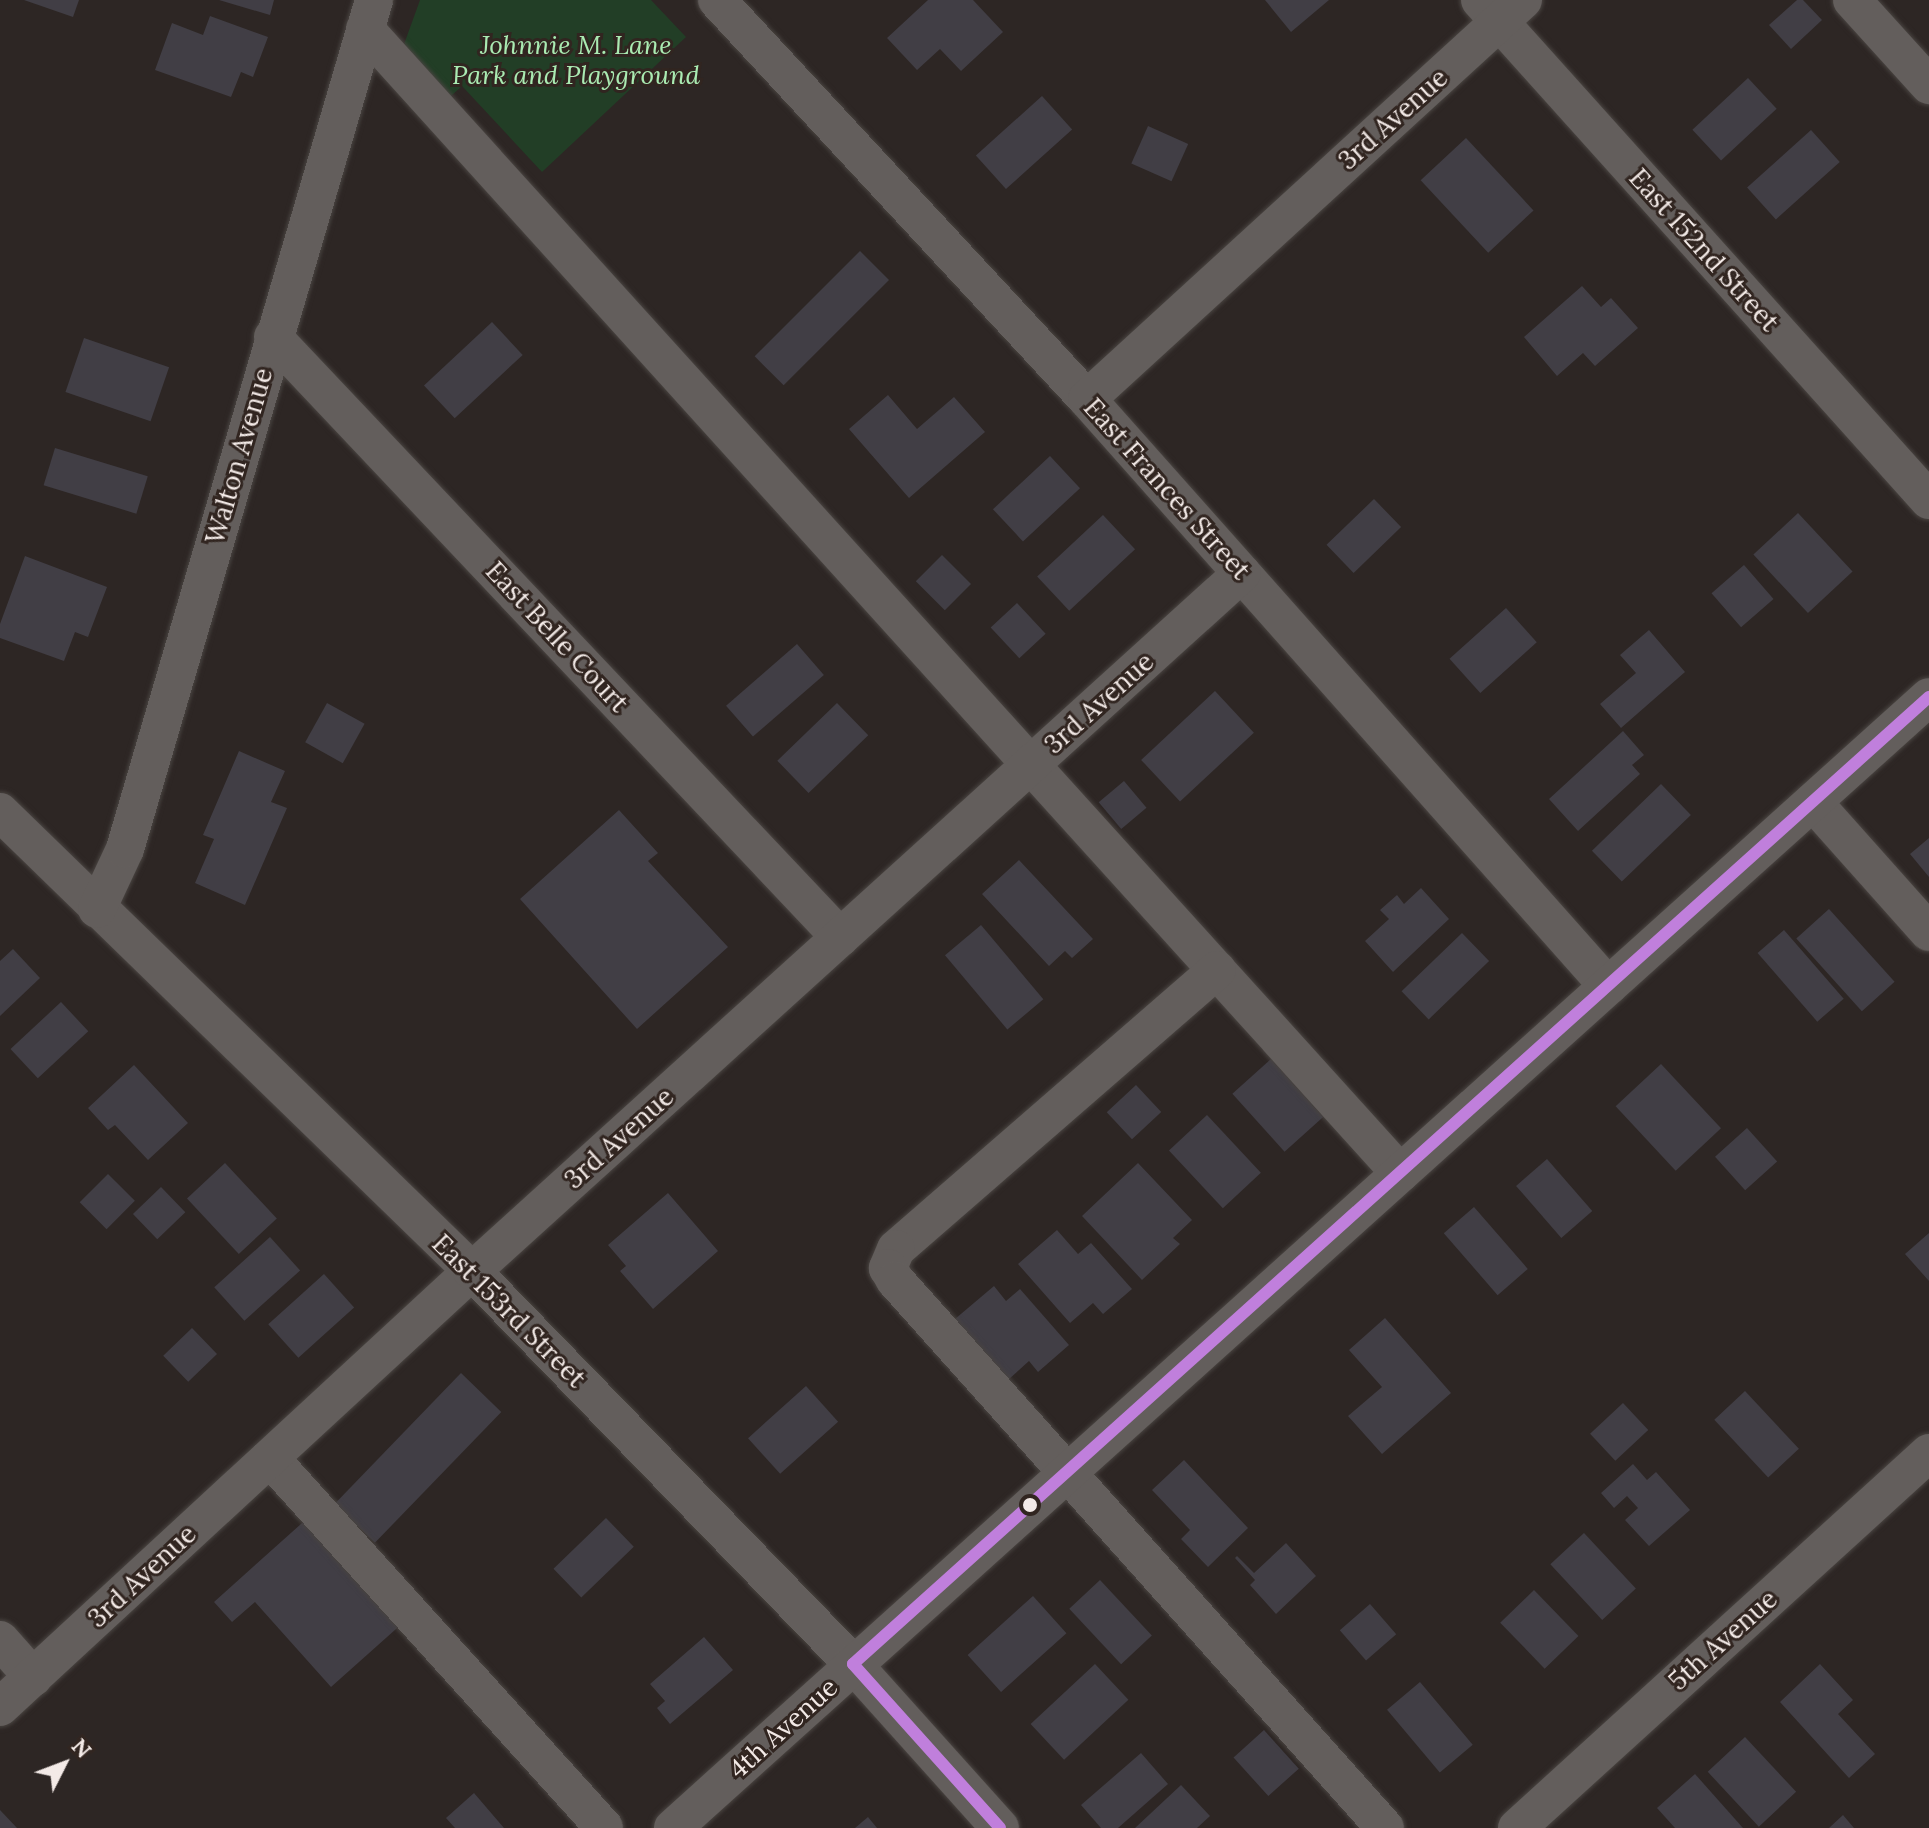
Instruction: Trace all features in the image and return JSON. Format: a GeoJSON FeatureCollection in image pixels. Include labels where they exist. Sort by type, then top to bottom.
{"type":"FeatureCollection","features":[{"type":"Feature","properties":{"kind":"street","name":"East Frances Street"},"geometry":{"type":"LineString","coordinates":[[717,0],[1087,399],[1608,986]]}},
{"type":"Feature","properties":{"kind":"street"},"geometry":{"type":"LineString","coordinates":[[1852,0],[1929,85]]}},
{"type":"Feature","properties":{"kind":"street","name":"3rd Avenue"},"geometry":{"type":"LineString","coordinates":[[1087,399],[1501,7]]}},
{"type":"Feature","properties":{"kind":"street","name":"East 152nd Street"},"geometry":{"type":"LineString","coordinates":[[1501,7],[1929,500]]}},
{"type":"Feature","properties":{"kind":"street"},"geometry":{"type":"LineString","coordinates":[[369,14],[1031,764],[1400,1173]]}},
{"type":"Feature","properties":{"kind":"street","name":"Walton Avenue"},"geometry":{"type":"LineString","coordinates":[[97,909],[125,849],[369,14]]}},
{"type":"Feature","properties":{"kind":"street","name":"East Belle Court"},"geometry":{"type":"LineString","coordinates":[[273,337],[840,937]]}},
{"type":"Feature","properties":{"kind":"street","name":"3rd Avenue"},"geometry":{"type":"LineString","coordinates":[[0,1707],[472,1271],[1242,573]]}},
{"type":"Feature","properties":{"kind":"street","name":"4th Avenue"},"geometry":{"type":"LineString","coordinates":[[673,1828],[1929,697]]}},
{"type":"Feature","properties":{"kind":"street"},"geometry":{"type":"LineString","coordinates":[[1813,802],[1929,932]]}},
{"type":"Feature","properties":{"kind":"street","name":"East 153rd Street"},"geometry":{"type":"LineString","coordinates":[[0,812],[472,1271],[853,1664],[1000,1828]]}},
{"type":"Feature","properties":{"kind":"street"},"geometry":{"type":"LineString","coordinates":[[1217,970],[896,1249],[888,1268],[895,1280],[1385,1828]]}},
{"type":"Feature","properties":{"kind":"street","name":"5th Avenue"},"geometry":{"type":"LineString","coordinates":[[1517,1828],[1929,1453]]}},
{"type":"Feature","properties":{"kind":"street"},"geometry":{"type":"LineString","coordinates":[[270,1458],[604,1828]]}},
{"type":"Feature","properties":{"kind":"street"},"geometry":{"type":"LineString","coordinates":[[0,1640],[33,1677]]}},
{"type":"Feature","properties":{"kind":"green space","name":"Johnnie M. Lane Park and Playground"},"geometry":{"type":"Polygon","coordinates":[[[420,0],[651,0],[686,37],[542,172],[462,86],[450,97],[403,47],[420,0]]]}},
{"type":"Feature","properties":{"kind":"building"},"geometry":{"type":"Polygon","coordinates":[[[24,0],[79,0],[73,17],[24,0]]]}},
{"type":"Feature","properties":{"kind":"building"},"geometry":{"type":"Polygon","coordinates":[[[219,0],[274,0],[270,15],[219,0]]]}},
{"type":"Feature","properties":{"kind":"building"},"geometry":{"type":"Polygon","coordinates":[[[928,0],[973,0],[1003,32],[961,71],[940,49],[917,70],[887,38],[928,0]]]}},
{"type":"Feature","properties":{"kind":"building"},"geometry":{"type":"Polygon","coordinates":[[[1265,0],[1329,0],[1291,32],[1265,0]]]}},
{"type":"Feature","properties":{"kind":"building"},"geometry":{"type":"Polygon","coordinates":[[[1797,0],[1803,0],[1822,20],[1791,49],[1769,25],[1797,0]]]}},
{"type":"Feature","properties":{"kind":"building"},"geometry":{"type":"Polygon","coordinates":[[[210,16],[268,37],[253,77],[241,72],[231,97],[155,70],[172,23],[203,35],[210,16]]]}},
{"type":"Feature","properties":{"kind":"building"},"geometry":{"type":"Polygon","coordinates":[[[1748,78],[1777,109],[1721,161],[1692,130],[1748,78]]]}},
{"type":"Feature","properties":{"kind":"building"},"geometry":{"type":"Polygon","coordinates":[[[1042,96],[1072,129],[1006,189],[976,156],[1042,96]]]}},
{"type":"Feature","properties":{"kind":"building"},"geometry":{"type":"Polygon","coordinates":[[[1148,126],[1188,144],[1172,181],[1131,163],[1148,126]]]}},
{"type":"Feature","properties":{"kind":"building"},"geometry":{"type":"Polygon","coordinates":[[[1811,130],[1840,162],[1776,220],[1747,188],[1811,130]]]}},
{"type":"Feature","properties":{"kind":"building"},"geometry":{"type":"Polygon","coordinates":[[[1466,138],[1534,210],[1488,253],[1421,180],[1466,138]]]}},
{"type":"Feature","properties":{"kind":"building"},"geometry":{"type":"Polygon","coordinates":[[[860,251],[889,280],[784,385],[755,356],[860,251]]]}},
{"type":"Feature","properties":{"kind":"building"},"geometry":{"type":"Polygon","coordinates":[[[1582,286],[1601,307],[1611,298],[1638,328],[1595,366],[1583,353],[1557,376],[1524,337],[1582,286]]]}},
{"type":"Feature","properties":{"kind":"building"},"geometry":{"type":"Polygon","coordinates":[[[492,322],[523,355],[455,418],[424,385],[492,322]]]}},
{"type":"Feature","properties":{"kind":"building"},"geometry":{"type":"Polygon","coordinates":[[[84,338],[169,367],[151,421],[65,392],[84,338]]]}},
{"type":"Feature","properties":{"kind":"building"},"geometry":{"type":"Polygon","coordinates":[[[888,395],[917,429],[954,397],[985,432],[909,498],[849,429],[888,395]]]}},
{"type":"Feature","properties":{"kind":"building"},"geometry":{"type":"Polygon","coordinates":[[[55,448],[148,476],[136,514],[44,485],[55,448]]]}},
{"type":"Feature","properties":{"kind":"building"},"geometry":{"type":"Polygon","coordinates":[[[1050,456],[1080,488],[1023,541],[993,509],[1050,456]]]}},
{"type":"Feature","properties":{"kind":"building"},"geometry":{"type":"Polygon","coordinates":[[[1374,499],[1401,527],[1354,573],[1327,545],[1374,499]]]}},
{"type":"Feature","properties":{"kind":"building"},"geometry":{"type":"Polygon","coordinates":[[[1798,513],[1853,572],[1808,613],[1753,555],[1798,513]]]}},
{"type":"Feature","properties":{"kind":"building"},"geometry":{"type":"Polygon","coordinates":[[[1103,515],[1135,549],[1069,611],[1037,576],[1103,515]]]}},
{"type":"Feature","properties":{"kind":"building"},"geometry":{"type":"Polygon","coordinates":[[[942,555],[971,584],[945,610],[916,581],[942,555]]]}},
{"type":"Feature","properties":{"kind":"building"},"geometry":{"type":"Polygon","coordinates":[[[25,556],[107,587],[88,637],[75,632],[64,661],[0,638],[0,624],[25,556]]]}},
{"type":"Feature","properties":{"kind":"building"},"geometry":{"type":"Polygon","coordinates":[[[1744,565],[1774,599],[1741,627],[1712,593],[1744,565]]]}},
{"type":"Feature","properties":{"kind":"building"},"geometry":{"type":"Polygon","coordinates":[[[1017,603],[1046,634],[1019,658],[991,628],[1017,603]]]}},
{"type":"Feature","properties":{"kind":"building"},"geometry":{"type":"Polygon","coordinates":[[[1506,608],[1537,642],[1480,693],[1450,659],[1506,608]]]}},
{"type":"Feature","properties":{"kind":"building"},"geometry":{"type":"Polygon","coordinates":[[[1649,630],[1685,672],[1621,728],[1600,704],[1636,673],[1620,655],[1649,630]]]}},
{"type":"Feature","properties":{"kind":"building"},"geometry":{"type":"Polygon","coordinates":[[[797,644],[824,675],[753,737],[726,706],[797,644]]]}},
{"type":"Feature","properties":{"kind":"building"},"geometry":{"type":"Polygon","coordinates":[[[1215,691],[1254,733],[1180,802],[1141,760],[1215,691]]]}},
{"type":"Feature","properties":{"kind":"building"},"geometry":{"type":"Polygon","coordinates":[[[327,703],[365,724],[343,763],[305,742],[327,703]]]}},
{"type":"Feature","properties":{"kind":"building"},"geometry":{"type":"Polygon","coordinates":[[[837,703],[868,735],[809,793],[777,761],[837,703]]]}},
{"type":"Feature","properties":{"kind":"building"},"geometry":{"type":"Polygon","coordinates":[[[1623,731],[1644,755],[1632,765],[1640,774],[1578,831],[1549,799],[1623,731]]]}},
{"type":"Feature","properties":{"kind":"building"},"geometry":{"type":"Polygon","coordinates":[[[239,751],[285,771],[271,802],[287,808],[245,905],[195,883],[214,839],[203,835],[239,751]]]}},
{"type":"Feature","properties":{"kind":"building"},"geometry":{"type":"Polygon","coordinates":[[[1124,781],[1146,808],[1121,829],[1099,802],[1124,781]]]}},
{"type":"Feature","properties":{"kind":"building"},"geometry":{"type":"Polygon","coordinates":[[[1661,784],[1691,815],[1622,882],[1592,851],[1661,784]]]}},
{"type":"Feature","properties":{"kind":"building"},"geometry":{"type":"Polygon","coordinates":[[[619,810],[658,853],[648,861],[728,947],[637,1029],[520,899],[619,810]]]}},
{"type":"Feature","properties":{"kind":"building"},"geometry":{"type":"Polygon","coordinates":[[[1929,838],[1929,877],[1910,854],[1929,838]]]}},
{"type":"Feature","properties":{"kind":"building"},"geometry":{"type":"Polygon","coordinates":[[[1019,860],[1093,939],[1072,958],[1065,951],[1049,966],[982,894],[1019,860]]]}},
{"type":"Feature","properties":{"kind":"building"},"geometry":{"type":"Polygon","coordinates":[[[1421,888],[1449,919],[1393,972],[1365,941],[1389,919],[1380,910],[1397,895],[1404,904],[1421,888]]]}},
{"type":"Feature","properties":{"kind":"building"},"geometry":{"type":"Polygon","coordinates":[[[1829,909],[1895,982],[1862,1011],[1796,938],[1829,909]]]}},
{"type":"Feature","properties":{"kind":"building"},"geometry":{"type":"Polygon","coordinates":[[[981,925],[1043,999],[1007,1030],[945,955],[981,925]]]}},
{"type":"Feature","properties":{"kind":"building"},"geometry":{"type":"Polygon","coordinates":[[[1784,930],[1844,999],[1817,1022],[1758,953],[1784,930]]]}},
{"type":"Feature","properties":{"kind":"building"},"geometry":{"type":"Polygon","coordinates":[[[1462,933],[1489,961],[1429,1019],[1402,991],[1462,933]]]}},
{"type":"Feature","properties":{"kind":"building"},"geometry":{"type":"Polygon","coordinates":[[[13,949],[40,978],[0,1016],[0,961],[13,949]]]}},
{"type":"Feature","properties":{"kind":"building"},"geometry":{"type":"Polygon","coordinates":[[[61,1002],[88,1031],[38,1078],[11,1049],[61,1002]]]}},
{"type":"Feature","properties":{"kind":"building"},"geometry":{"type":"Polygon","coordinates":[[[1271,1059],[1323,1117],[1285,1152],[1232,1094],[1271,1059]]]}},
{"type":"Feature","properties":{"kind":"building"},"geometry":{"type":"Polygon","coordinates":[[[1661,1064],[1721,1128],[1676,1171],[1616,1106],[1661,1064]]]}},
{"type":"Feature","properties":{"kind":"building"},"geometry":{"type":"Polygon","coordinates":[[[134,1065],[188,1123],[148,1160],[115,1125],[108,1130],[88,1108],[134,1065]]]}},
{"type":"Feature","properties":{"kind":"building"},"geometry":{"type":"Polygon","coordinates":[[[1136,1085],[1161,1112],[1132,1139],[1107,1112],[1136,1085]]]}},
{"type":"Feature","properties":{"kind":"building"},"geometry":{"type":"Polygon","coordinates":[[[1207,1115],[1261,1173],[1223,1208],[1169,1150],[1207,1115]]]}},
{"type":"Feature","properties":{"kind":"building"},"geometry":{"type":"Polygon","coordinates":[[[1747,1128],[1777,1161],[1745,1190],[1715,1157],[1747,1128]]]}},
{"type":"Feature","properties":{"kind":"building"},"geometry":{"type":"Polygon","coordinates":[[[1547,1159],[1592,1211],[1561,1238],[1516,1186],[1547,1159]]]}},
{"type":"Feature","properties":{"kind":"building"},"geometry":{"type":"Polygon","coordinates":[[[225,1163],[277,1219],[239,1254],[187,1198],[225,1163]]]}},
{"type":"Feature","properties":{"kind":"building"},"geometry":{"type":"Polygon","coordinates":[[[1138,1163],[1192,1220],[1173,1238],[1180,1244],[1142,1280],[1082,1216],[1138,1163]]]}},
{"type":"Feature","properties":{"kind":"building"},"geometry":{"type":"Polygon","coordinates":[[[108,1174],[135,1201],[107,1229],[80,1202],[108,1174]]]}},
{"type":"Feature","properties":{"kind":"building"},"geometry":{"type":"Polygon","coordinates":[[[161,1187],[185,1212],[157,1239],[133,1214],[161,1187]]]}},
{"type":"Feature","properties":{"kind":"building"},"geometry":{"type":"Polygon","coordinates":[[[668,1193],[718,1251],[653,1309],[620,1271],[626,1266],[608,1245],[668,1193]]]}},
{"type":"Feature","properties":{"kind":"building"},"geometry":{"type":"Polygon","coordinates":[[[1474,1207],[1528,1269],[1498,1295],[1444,1233],[1474,1207]]]}},
{"type":"Feature","properties":{"kind":"building"},"geometry":{"type":"Polygon","coordinates":[[[1057,1230],[1078,1254],[1091,1243],[1132,1289],[1103,1314],[1093,1303],[1070,1323],[1018,1264],[1057,1230]]]}},
{"type":"Feature","properties":{"kind":"building"},"geometry":{"type":"Polygon","coordinates":[[[1929,1233],[1929,1281],[1905,1254],[1929,1233]]]}},
{"type":"Feature","properties":{"kind":"building"},"geometry":{"type":"Polygon","coordinates":[[[270,1237],[300,1270],[244,1321],[214,1287],[270,1237]]]}},
{"type":"Feature","properties":{"kind":"building"},"geometry":{"type":"Polygon","coordinates":[[[324,1274],[354,1307],[298,1358],[268,1324],[324,1274]]]}},
{"type":"Feature","properties":{"kind":"building"},"geometry":{"type":"Polygon","coordinates":[[[994,1286],[1006,1301],[1020,1289],[1069,1345],[1038,1372],[1029,1361],[1008,1380],[955,1319],[994,1286]]]}},
{"type":"Feature","properties":{"kind":"building"},"geometry":{"type":"Polygon","coordinates":[[[1385,1318],[1451,1393],[1382,1454],[1348,1416],[1382,1387],[1349,1350],[1385,1318]]]}},
{"type":"Feature","properties":{"kind":"building"},"geometry":{"type":"Polygon","coordinates":[[[192,1328],[217,1354],[188,1382],[163,1356],[192,1328]]]}},
{"type":"Feature","properties":{"kind":"building"},"geometry":{"type":"Polygon","coordinates":[[[461,1373],[501,1412],[375,1543],[335,1504],[461,1373]]]}},
{"type":"Feature","properties":{"kind":"building"},"geometry":{"type":"Polygon","coordinates":[[[806,1386],[838,1422],[780,1474],[748,1438],[806,1386]]]}},
{"type":"Feature","properties":{"kind":"building"},"geometry":{"type":"Polygon","coordinates":[[[1745,1391],[1799,1449],[1768,1477],[1714,1420],[1745,1391]]]}},
{"type":"Feature","properties":{"kind":"building"},"geometry":{"type":"Polygon","coordinates":[[[1623,1403],[1648,1430],[1615,1461],[1590,1434],[1623,1403]]]}},
{"type":"Feature","properties":{"kind":"building"},"geometry":{"type":"Polygon","coordinates":[[[1184,1460],[1248,1528],[1208,1567],[1181,1539],[1190,1530],[1152,1490],[1184,1460]]]}},
{"type":"Feature","properties":{"kind":"building"},"geometry":{"type":"Polygon","coordinates":[[[1633,1464],[1647,1480],[1656,1472],[1690,1510],[1649,1546],[1625,1520],[1638,1508],[1627,1496],[1614,1508],[1601,1493],[1633,1464]]]}},
{"type":"Feature","properties":{"kind":"building"},"geometry":{"type":"Polygon","coordinates":[[[311,1515],[405,1621],[331,1687],[255,1602],[232,1622],[214,1602],[311,1515]]]}},
{"type":"Feature","properties":{"kind":"building"},"geometry":{"type":"Polygon","coordinates":[[[606,1518],[634,1547],[581,1597],[553,1569],[606,1518]]]}},
{"type":"Feature","properties":{"kind":"building"},"geometry":{"type":"Polygon","coordinates":[[[1584,1533],[1636,1589],[1602,1620],[1550,1564],[1584,1533]]]}},
{"type":"Feature","properties":{"kind":"building"},"geometry":{"type":"Polygon","coordinates":[[[1286,1543],[1316,1576],[1276,1614],[1250,1585],[1255,1580],[1235,1558],[1237,1556],[1254,1573],[1286,1543]]]}},
{"type":"Feature","properties":{"kind":"building"},"geometry":{"type":"Polygon","coordinates":[[[1100,1580],[1152,1636],[1121,1664],[1069,1609],[1100,1580]]]}},
{"type":"Feature","properties":{"kind":"building"},"geometry":{"type":"Polygon","coordinates":[[[1534,1590],[1578,1636],[1545,1669],[1500,1623],[1534,1590]]]}},
{"type":"Feature","properties":{"kind":"building"},"geometry":{"type":"Polygon","coordinates":[[[1033,1596],[1066,1633],[1001,1692],[968,1655],[1033,1596]]]}},
{"type":"Feature","properties":{"kind":"building"},"geometry":{"type":"Polygon","coordinates":[[[1370,1604],[1396,1634],[1366,1660],[1340,1630],[1370,1604]]]}},
{"type":"Feature","properties":{"kind":"building"},"geometry":{"type":"Polygon","coordinates":[[[704,1637],[733,1670],[670,1724],[657,1708],[665,1701],[650,1684],[704,1637]]]}},
{"type":"Feature","properties":{"kind":"building"},"geometry":{"type":"Polygon","coordinates":[[[1095,1664],[1128,1700],[1064,1760],[1031,1724],[1095,1664]]]}},
{"type":"Feature","properties":{"kind":"building"},"geometry":{"type":"Polygon","coordinates":[[[1820,1664],[1853,1700],[1838,1714],[1875,1754],[1849,1778],[1780,1702],[1820,1664]]]}},
{"type":"Feature","properties":{"kind":"building"},"geometry":{"type":"Polygon","coordinates":[[[1420,1682],[1473,1745],[1440,1772],[1387,1710],[1420,1682]]]}},
{"type":"Feature","properties":{"kind":"building"},"geometry":{"type":"Polygon","coordinates":[[[1264,1730],[1299,1769],[1268,1796],[1234,1757],[1264,1730]]]}},
{"type":"Feature","properties":{"kind":"building"},"geometry":{"type":"Polygon","coordinates":[[[1745,1737],[1796,1792],[1759,1827],[1708,1772],[1745,1737]]]}},
{"type":"Feature","properties":{"kind":"building"},"geometry":{"type":"Polygon","coordinates":[[[1141,1753],[1168,1784],[1118,1828],[1101,1828],[1081,1805],[1141,1753]]]}},
{"type":"Feature","properties":{"kind":"building"},"geometry":{"type":"Polygon","coordinates":[[[1695,1774],[1743,1828],[1675,1828],[1657,1808],[1695,1774]]]}},
{"type":"Feature","properties":{"kind":"building"},"geometry":{"type":"Polygon","coordinates":[[[1181,1785],[1210,1816],[1197,1828],[1135,1828],[1181,1785]]]}},
{"type":"Feature","properties":{"kind":"building"},"geometry":{"type":"Polygon","coordinates":[[[474,1793],[504,1828],[455,1828],[446,1818],[474,1793]]]}},
{"type":"Feature","properties":{"kind":"building"},"geometry":{"type":"Polygon","coordinates":[[[0,1810],[17,1828],[0,1828],[0,1810]]]}},
{"type":"Feature","properties":{"kind":"building"},"geometry":{"type":"Polygon","coordinates":[[[1843,1815],[1854,1828],[1829,1828],[1843,1815]]]}},
{"type":"Feature","properties":{"kind":"building"},"geometry":{"type":"Polygon","coordinates":[[[868,1817],[877,1828],[855,1828],[868,1817]]]}},
{"type":"Feature","properties":{"kind":"transit line"},"geometry":{"type":"LineString","coordinates":[[853,1664],[1929,697]]}},
{"type":"Feature","properties":{"kind":"transit line"},"geometry":{"type":"LineString","coordinates":[[853,1664],[1000,1828]]}}]}
